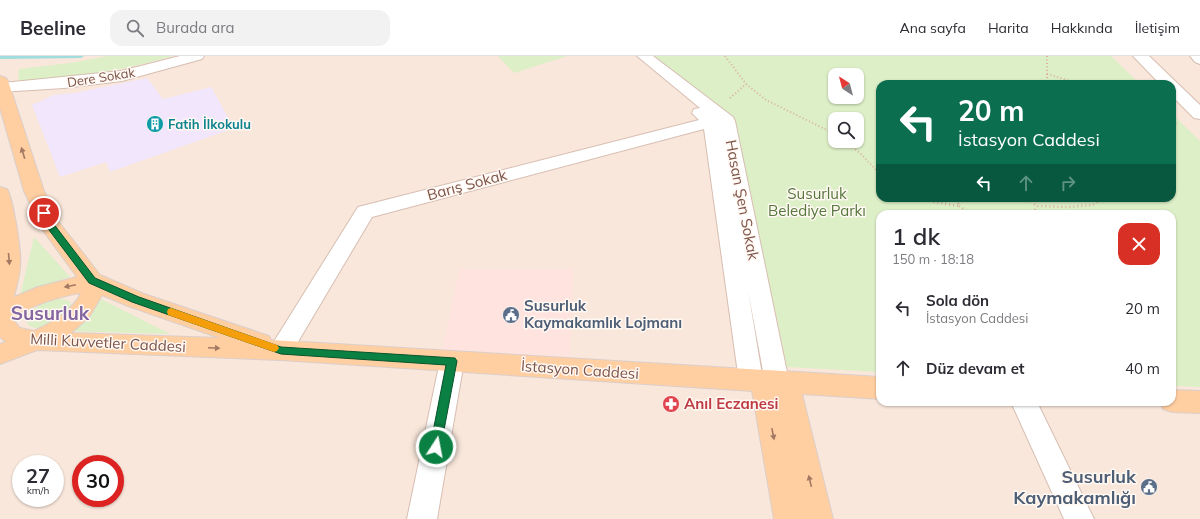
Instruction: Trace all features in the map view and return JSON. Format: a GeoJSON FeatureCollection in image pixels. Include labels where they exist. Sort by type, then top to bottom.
{"type":"FeatureCollection","features":[{"type":"Feature","properties":{"kind":"main road"},"geometry":{"type":"LineString","coordinates":[[1,84],[34,191],[49,224],[92,280],[136,300],[281,350]]}},
{"type":"Feature","properties":{"kind":"main road"},"geometry":{"type":"LineString","coordinates":[[0,193],[4,209],[10,265],[0,316]]}},
{"type":"Feature","properties":{"kind":"main road"},"geometry":{"type":"LineString","coordinates":[[0,316],[37,296],[71,286],[96,283]]}},
{"type":"Feature","properties":{"kind":"main road"},"geometry":{"type":"LineString","coordinates":[[0,354],[35,342],[58,330],[74,318],[91,298],[96,283]]}},
{"type":"Feature","properties":{"kind":"main road","name":"Milli Kuvvetler Caddesi"},"geometry":{"type":"LineString","coordinates":[[0,316],[2,323],[12,335],[35,342],[281,350]]}},
{"type":"Feature","properties":{"kind":"main road","name":"İstasyon Caddesi"},"geometry":{"type":"LineString","coordinates":[[281,350],[876,388]]}},
{"type":"Feature","properties":{"kind":"main road"},"geometry":{"type":"LineString","coordinates":[[770,382],[789,519]]}},
{"type":"Feature","properties":{"kind":"main road"},"geometry":{"type":"LineString","coordinates":[[770,382],[818,519]]}},
{"type":"Feature","properties":{"kind":"main road"},"geometry":{"type":"LineString","coordinates":[[1176,401],[1200,402]]}},
{"type":"Feature","properties":{"kind":"street","name":"Dere Sokak"},"geometry":{"type":"LineString","coordinates":[[1,84],[64,83],[122,76],[197,56]]}},
{"type":"Feature","properties":{"kind":"street","name":"Hasan Şen Sokak"},"geometry":{"type":"LineString","coordinates":[[628,56],[719,122],[770,382]]}},
{"type":"Feature","properties":{"kind":"street","name":"Hasan Şen Sokak"},"geometry":{"type":"LineString","coordinates":[[644,56],[719,122],[770,382]]}},
{"type":"Feature","properties":{"kind":"street"},"geometry":{"type":"LineString","coordinates":[[1140,56],[1165,80]]}},
{"type":"Feature","properties":{"kind":"street"},"geometry":{"type":"LineString","coordinates":[[1197,56],[1200,59]]}},
{"type":"Feature","properties":{"kind":"street"},"geometry":{"type":"LineString","coordinates":[[1176,91],[1200,114]]}},
{"type":"Feature","properties":{"kind":"street","name":"Barış Sokak"},"geometry":{"type":"LineString","coordinates":[[281,350],[365,212],[685,129],[719,122]]}},
{"type":"Feature","properties":{"kind":"street"},"geometry":{"type":"LineString","coordinates":[[422,519],[452,361]]}},
{"type":"Feature","properties":{"kind":"street"},"geometry":{"type":"LineString","coordinates":[[1026,406],[1079,519]]}},
{"type":"Feature","properties":{"kind":"path"},"geometry":{"type":"LineString","coordinates":[[725,56],[746,84],[772,103],[793,115],[817,124],[828,130]]}},
{"type":"Feature","properties":{"kind":"path"},"geometry":{"type":"LineString","coordinates":[[1046,80],[1047,56]]}},
{"type":"Feature","properties":{"kind":"path"},"geometry":{"type":"LineString","coordinates":[[1047,74],[1067,80]]}},
{"type":"Feature","properties":{"kind":"path"},"geometry":{"type":"LineString","coordinates":[[853,148],[876,170]]}},
{"type":"Feature","properties":{"kind":"path"},"geometry":{"type":"LineString","coordinates":[[934,202],[959,206],[964,210]]}},
{"type":"Feature","properties":{"kind":"path"},"geometry":{"type":"LineString","coordinates":[[958,202],[959,206]]}},
{"type":"Feature","properties":{"kind":"path"},"geometry":{"type":"LineString","coordinates":[[1032,202],[1036,206],[1066,207],[1093,205],[1098,202]]}},
{"type":"Feature","properties":{"kind":"path"},"geometry":{"type":"LineString","coordinates":[[1035,210],[1036,206]]}},
{"type":"Feature","properties":{"kind":"shaded area","name":"Susurluk"},"geometry":{"type":"Polygon","coordinates":[[[0,56],[1200,56],[1200,519],[0,519],[0,56]]]}},
{"type":"Feature","properties":{"kind":"shaded area"},"geometry":{"type":"Polygon","coordinates":[[[147,78],[163,99],[211,87],[234,128],[110,172],[106,162],[60,177],[32,105],[54,95],[75,93],[147,78]]]}},
{"type":"Feature","properties":{"kind":"shaded area","name":"Susurluk Kaymakamlık Lojmanı"},"geometry":{"type":"Polygon","coordinates":[[[459,269],[574,269],[569,369],[440,361],[459,269]]]}},
{"type":"Feature","properties":{"kind":"green space"},"geometry":{"type":"Polygon","coordinates":[[[108,56],[173,56],[135,66],[97,73],[18,82],[19,69],[70,63],[108,56]]]}},
{"type":"Feature","properties":{"kind":"green space"},"geometry":{"type":"Polygon","coordinates":[[[498,56],[567,56],[514,73],[498,56]]]}},
{"type":"Feature","properties":{"kind":"green space","name":"Susurluk Belediye Parkı"},"geometry":{"type":"Polygon","coordinates":[[[650,56],[1111,56],[1136,80],[876,80],[876,202],[1176,202],[1176,118],[1200,141],[1200,387],[1176,386],[1176,210],[876,210],[876,372],[787,367],[735,120],[650,56]]]}},
{"type":"Feature","properties":{"kind":"green space"},"geometry":{"type":"Polygon","coordinates":[[[34,237],[70,277],[36,288],[20,296],[34,237]]]}},
{"type":"Feature","properties":{"kind":"green space"},"geometry":{"type":"Polygon","coordinates":[[[55,299],[65,300],[70,303],[70,307],[62,317],[49,326],[43,328],[36,328],[28,325],[28,315],[31,311],[46,302],[55,299]]]}},
{"type":"Feature","properties":{"kind":"green space"},"geometry":{"type":"Polygon","coordinates":[[[101,299],[170,334],[67,331],[94,310],[101,299]]]}},
{"type":"Feature","properties":{"kind":"waterway"},"geometry":{"type":"LineString","coordinates":[[0,57],[81,56]]}},
{"type":"Feature","properties":{"kind":"slow traffic"},"geometry":{"type":"LineString","coordinates":[[171,312],[274,348]]}},
{"type":"Feature","properties":{"kind":"place","name":"Fatih İlkokulu"},"geometry":{"type":"Point","coordinates":[155,124]}},
{"type":"Feature","properties":{"kind":"place","name":"Susurluk Kaymakamlık Lojmanı"},"geometry":{"type":"Point","coordinates":[511,315]}},
{"type":"Feature","properties":{"kind":"place","name":"Anıl Eczanesi"},"geometry":{"type":"Point","coordinates":[671,404]}},
{"type":"Feature","properties":{"kind":"place","name":"Susurluk Kaymakamlığı"},"geometry":{"type":"Point","coordinates":[1149,487]}},
{"type":"Feature","properties":{"kind":"district","name":"Susurluk"},"geometry":{"type":"Point","coordinates":[50,313]}},
{"type":"Feature","properties":{"kind":"route"},"geometry":{"type":"LineString","coordinates":[[44,213],[49,224],[92,280],[136,300],[281,350],[452,361],[436,447]]}}]}
